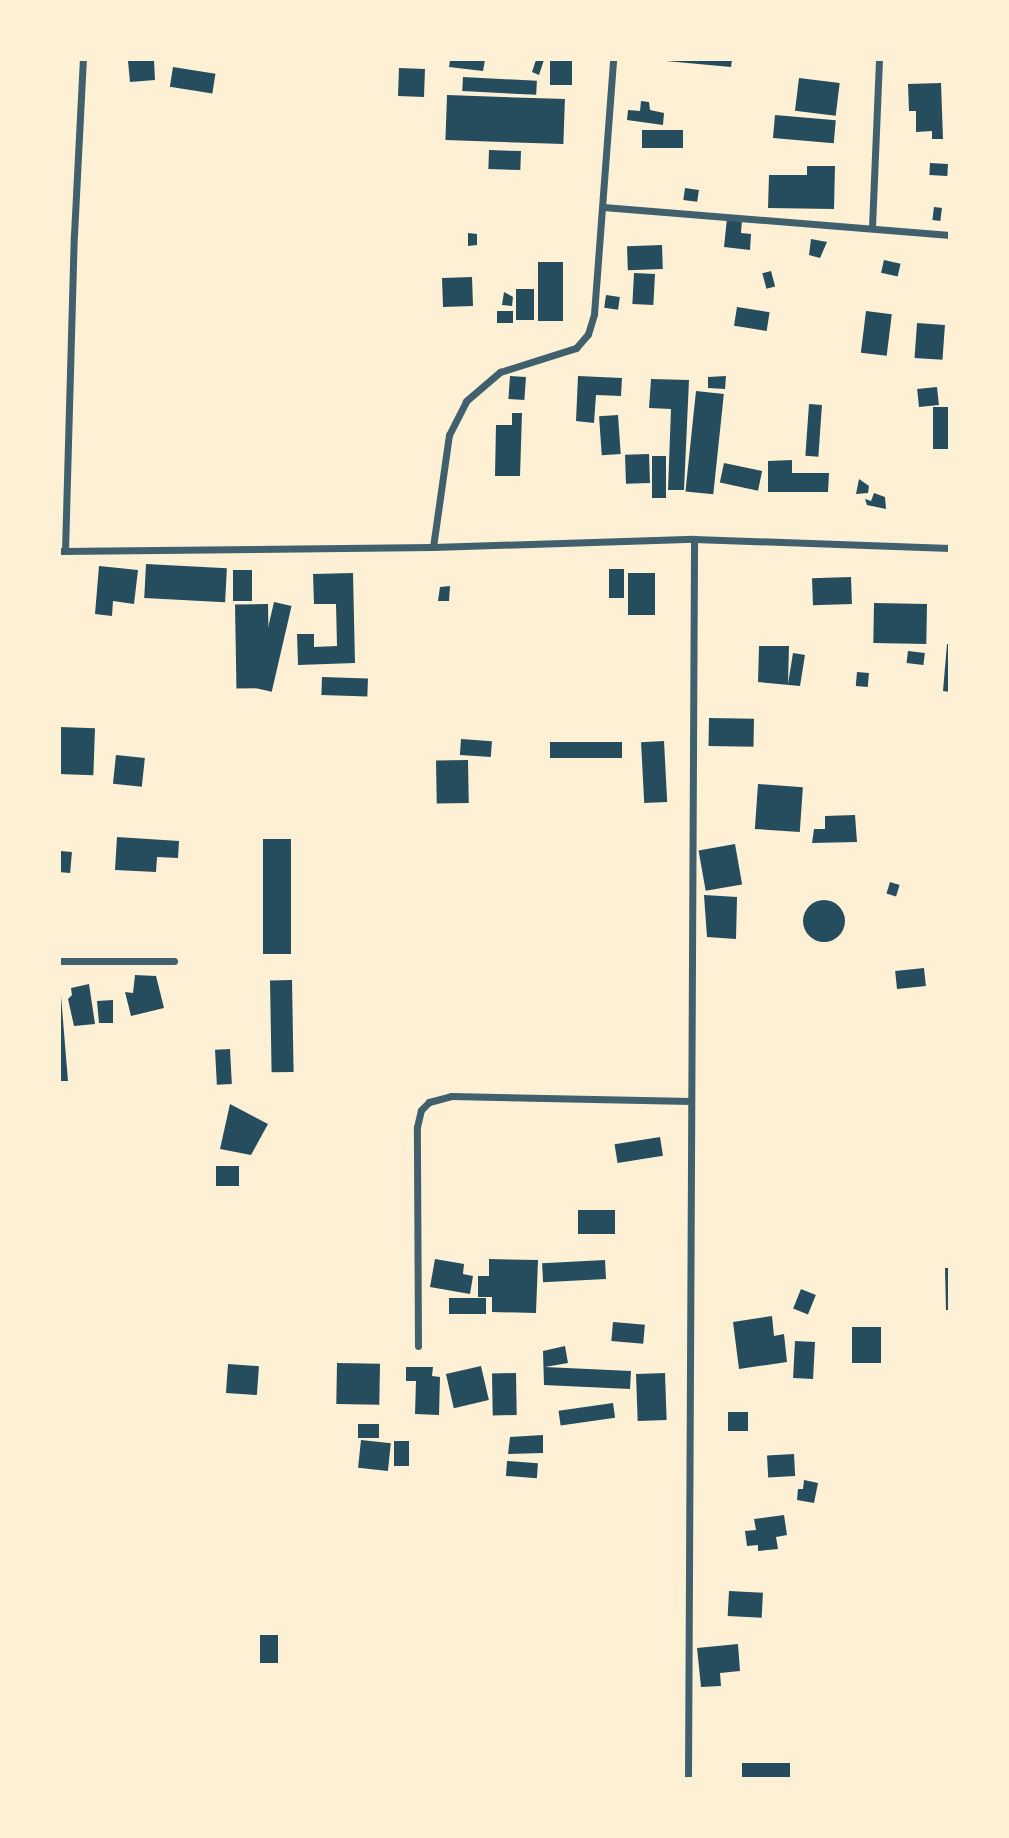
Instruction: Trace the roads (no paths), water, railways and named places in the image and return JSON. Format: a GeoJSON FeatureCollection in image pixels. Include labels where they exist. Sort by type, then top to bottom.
{"type":"FeatureCollection","features":[{"type":"Feature","properties":{"kind":"street"},"geometry":{"type":"LineString","coordinates":[[83,60],[62,551],[433,547],[694,539],[950,548]]}},
{"type":"Feature","properties":{"kind":"street"},"geometry":{"type":"LineString","coordinates":[[433,547],[450,435],[466,401],[500,372],[576,348],[588,334],[594,314],[614,60]]}},
{"type":"Feature","properties":{"kind":"street"},"geometry":{"type":"LineString","coordinates":[[872,227],[880,60]]}},
{"type":"Feature","properties":{"kind":"street"},"geometry":{"type":"LineString","coordinates":[[603,207],[950,235]]}},
{"type":"Feature","properties":{"kind":"street"},"geometry":{"type":"LineString","coordinates":[[688,1779],[694,539]]}},
{"type":"Feature","properties":{"kind":"street"},"geometry":{"type":"LineString","coordinates":[[60,961],[174,961]]}},
{"type":"Feature","properties":{"kind":"street"},"geometry":{"type":"LineString","coordinates":[[418,1346],[417,1127],[421,1110],[429,1101],[451,1096],[691,1101]]}}]}
